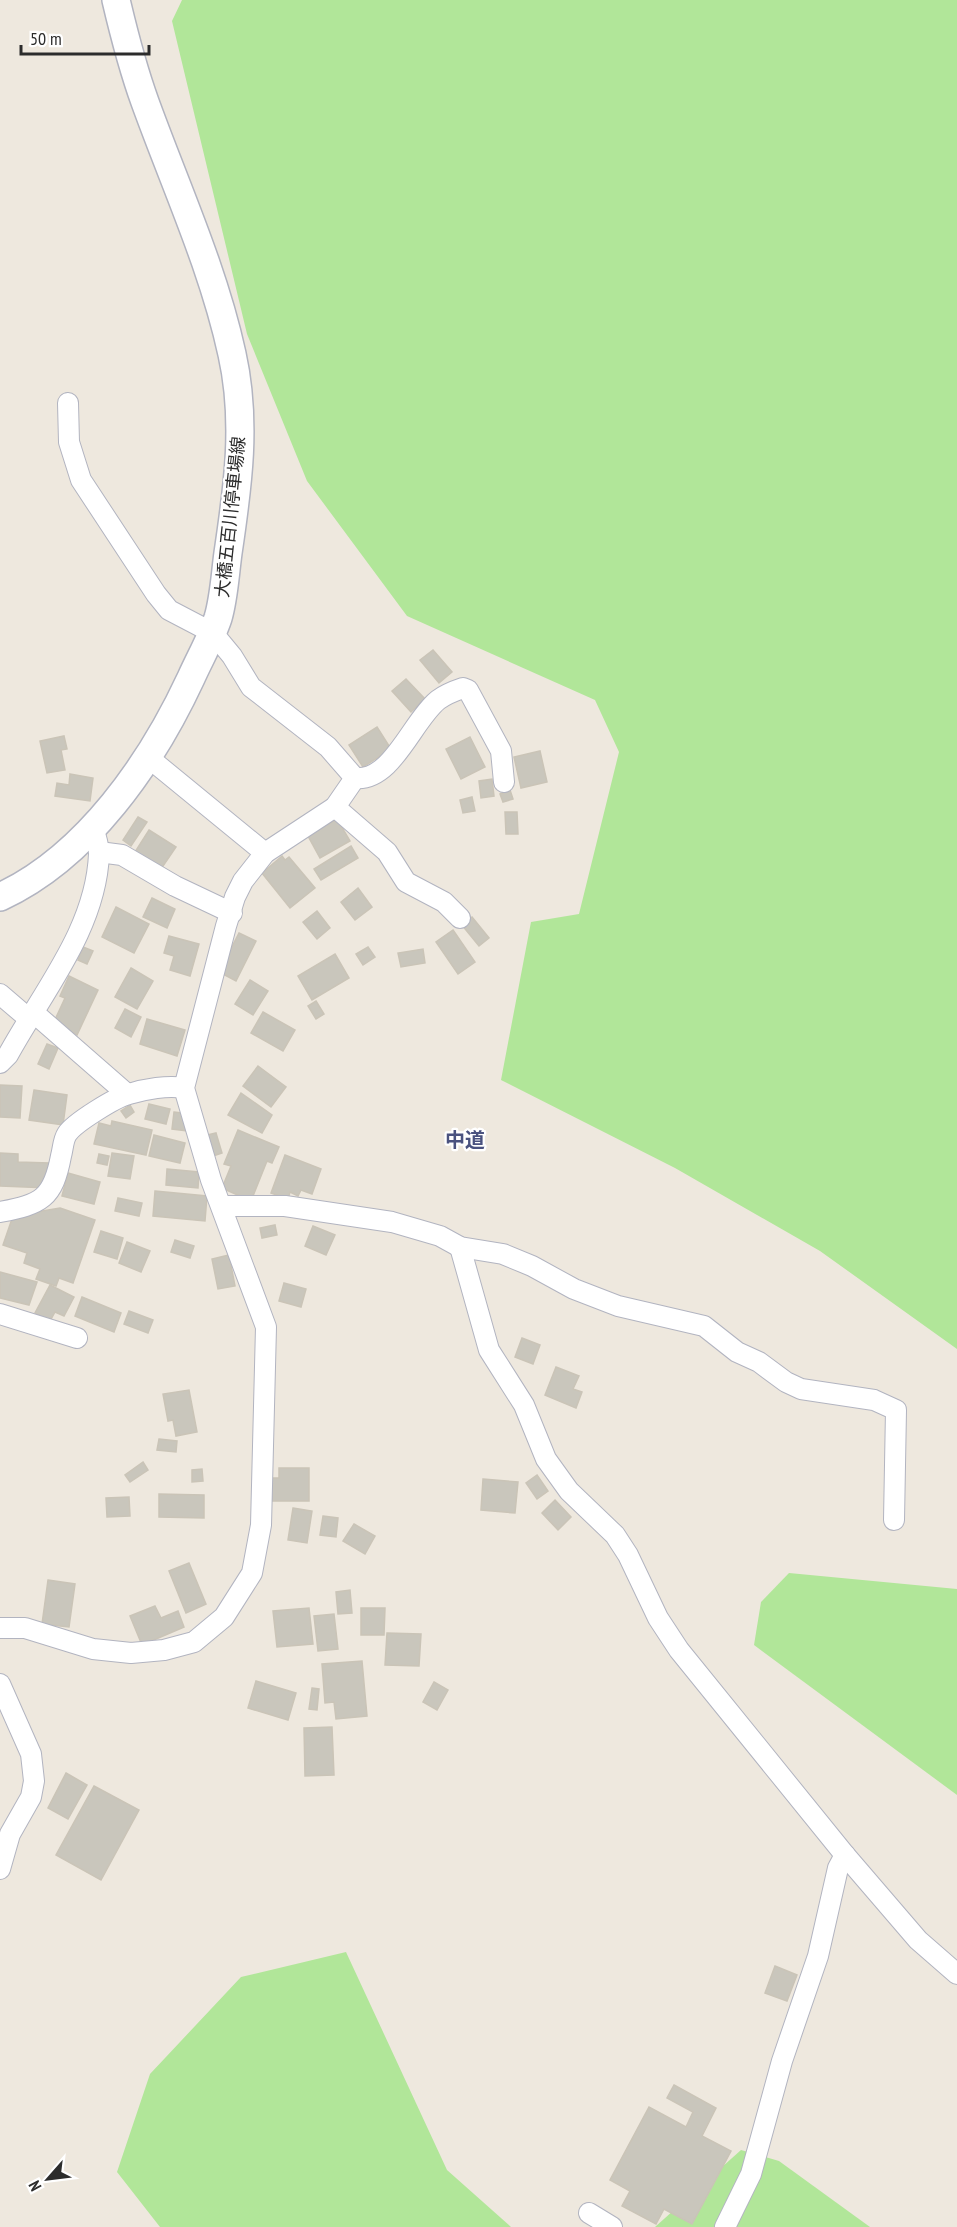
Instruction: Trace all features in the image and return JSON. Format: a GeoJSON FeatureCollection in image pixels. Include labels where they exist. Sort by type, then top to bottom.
{"type":"FeatureCollection","features":[{"type":"Feature","properties":{"kind":"main road","name":"大橋五百川停車場線"},"geometry":{"type":"LineString","coordinates":[[0,897],[29,882],[96,839],[173,717],[213,633],[222,596],[241,453],[239,399],[220,308],[144,98],[116,0]]}},
{"type":"Feature","properties":{"kind":"street"},"geometry":{"type":"LineString","coordinates":[[68,403],[69,442],[75,466],[89,493],[169,610],[213,633],[232,656],[251,687],[328,747],[355,778],[363,779],[378,772],[399,752],[436,701],[463,688],[468,690],[501,752],[504,782]]}},
{"type":"Feature","properties":{"kind":"street"},"geometry":{"type":"LineString","coordinates":[[149,758],[265,853]]}},
{"type":"Feature","properties":{"kind":"street"},"geometry":{"type":"LineString","coordinates":[[0,1628],[25,1628],[93,1649],[131,1653],[164,1650],[194,1642],[224,1617],[252,1573],[261,1525],[266,1327],[223,1206],[211,1180],[184,1088],[226,926],[232,913],[235,897],[243,882],[265,853],[335,807],[355,778]]}},
{"type":"Feature","properties":{"kind":"street"},"geometry":{"type":"LineString","coordinates":[[335,807],[387,852],[406,882],[444,902],[460,918]]}},
{"type":"Feature","properties":{"kind":"street"},"geometry":{"type":"LineString","coordinates":[[0,1063],[8,1055],[82,927],[93,888],[96,839],[175,886],[232,913]]}},
{"type":"Feature","properties":{"kind":"street"},"geometry":{"type":"LineString","coordinates":[[0,994],[30,1015],[127,1094]]}},
{"type":"Feature","properties":{"kind":"street"},"geometry":{"type":"LineString","coordinates":[[0,1212],[34,1204],[49,1195],[56,1182],[65,1136],[79,1124],[127,1094],[166,1088],[184,1088]]}},
{"type":"Feature","properties":{"kind":"street"},"geometry":{"type":"LineString","coordinates":[[223,1206],[285,1206],[392,1222],[440,1236],[460,1247],[503,1254],[532,1266],[574,1289],[618,1306],[704,1326],[737,1352],[759,1362],[786,1382],[801,1389],[874,1400],[889,1405],[896,1410],[894,1520]]}},
{"type":"Feature","properties":{"kind":"street"},"geometry":{"type":"LineString","coordinates":[[460,1247],[489,1350],[524,1405],[546,1459],[557,1476],[615,1535],[628,1555],[658,1618],[679,1650],[845,1855],[918,1940],[957,1974]]}},
{"type":"Feature","properties":{"kind":"street"},"geometry":{"type":"LineString","coordinates":[[0,1314],[78,1338]]}},
{"type":"Feature","properties":{"kind":"street"},"geometry":{"type":"LineString","coordinates":[[0,1684],[31,1754],[34,1781],[30,1797],[10,1834],[0,1869]]}},
{"type":"Feature","properties":{"kind":"street"},"geometry":{"type":"LineString","coordinates":[[725,2227],[751,2174],[782,2061],[818,1956],[838,1868],[845,1855]]}},
{"type":"Feature","properties":{"kind":"street"},"geometry":{"type":"LineString","coordinates":[[589,2213],[612,2227]]}},
{"type":"Feature","properties":{"kind":"green space"},"geometry":{"type":"Polygon","coordinates":[[[182,0],[957,0],[957,1349],[820,1251],[675,1168],[501,1080],[531,922],[579,914],[619,752],[595,700],[407,616],[307,481],[247,334],[172,21],[182,0]]]}},
{"type":"Feature","properties":{"kind":"green space"},"geometry":{"type":"Polygon","coordinates":[[[789,1573],[957,1589],[957,1795],[754,1645],[761,1602],[789,1573]]]}},
{"type":"Feature","properties":{"kind":"green space"},"geometry":{"type":"Polygon","coordinates":[[[346,1952],[447,2170],[511,2227],[160,2227],[117,2172],[150,2074],[241,1977],[346,1952]]]}},
{"type":"Feature","properties":{"kind":"green space"},"geometry":{"type":"Polygon","coordinates":[[[741,2150],[779,2161],[870,2227],[655,2227],[741,2150]]]}},
{"type":"Feature","properties":{"kind":"building"},"geometry":{"type":"Polygon","coordinates":[[[433,650],[452,672],[439,683],[420,660],[433,650]]]}},
{"type":"Feature","properties":{"kind":"building"},"geometry":{"type":"Polygon","coordinates":[[[406,679],[425,699],[411,712],[392,691],[406,679]]]}},
{"type":"Feature","properties":{"kind":"building"},"geometry":{"type":"Polygon","coordinates":[[[377,727],[391,749],[363,767],[349,745],[377,727]]]}},
{"type":"Feature","properties":{"kind":"building"},"geometry":{"type":"Polygon","coordinates":[[[64,736],[67,749],[61,750],[65,770],[47,773],[40,741],[64,736]]]}},
{"type":"Feature","properties":{"kind":"building"},"geometry":{"type":"Polygon","coordinates":[[[470,737],[485,767],[461,779],[446,749],[470,737]]]}},
{"type":"Feature","properties":{"kind":"building"},"geometry":{"type":"Polygon","coordinates":[[[540,751],[547,782],[521,788],[514,757],[540,751]]]}},
{"type":"Feature","properties":{"kind":"building"},"geometry":{"type":"Polygon","coordinates":[[[70,774],[93,778],[90,801],[55,796],[57,783],[69,785],[70,774]]]}},
{"type":"Feature","properties":{"kind":"building"},"geometry":{"type":"Polygon","coordinates":[[[492,779],[494,796],[481,798],[479,781],[492,779]]]}},
{"type":"Feature","properties":{"kind":"building"},"geometry":{"type":"Polygon","coordinates":[[[510,790],[513,799],[503,802],[500,794],[510,790]]]}},
{"type":"Feature","properties":{"kind":"building"},"geometry":{"type":"Polygon","coordinates":[[[472,797],[475,811],[463,813],[460,800],[472,797]]]}},
{"type":"Feature","properties":{"kind":"building"},"geometry":{"type":"Polygon","coordinates":[[[505,812],[517,812],[518,834],[506,834],[505,812]]]}},
{"type":"Feature","properties":{"kind":"building"},"geometry":{"type":"Polygon","coordinates":[[[138,817],[147,822],[131,846],[123,840],[138,817]]]}},
{"type":"Feature","properties":{"kind":"building"},"geometry":{"type":"Polygon","coordinates":[[[337,819],[350,841],[320,858],[308,836],[337,819]]]}},
{"type":"Feature","properties":{"kind":"building"},"geometry":{"type":"Polygon","coordinates":[[[149,830],[176,847],[161,869],[135,852],[149,830]]]}},
{"type":"Feature","properties":{"kind":"building"},"geometry":{"type":"Polygon","coordinates":[[[351,846],[358,858],[321,880],[314,869],[351,846]]]}},
{"type":"Feature","properties":{"kind":"building"},"geometry":{"type":"Polygon","coordinates":[[[282,856],[285,860],[289,857],[315,888],[290,908],[262,873],[282,856]]]}},
{"type":"Feature","properties":{"kind":"building"},"geometry":{"type":"Polygon","coordinates":[[[358,888],[372,907],[355,920],[341,902],[358,888]]]}},
{"type":"Feature","properties":{"kind":"building"},"geometry":{"type":"Polygon","coordinates":[[[152,898],[175,909],[167,928],[143,917],[152,898]]]}},
{"type":"Feature","properties":{"kind":"building"},"geometry":{"type":"Polygon","coordinates":[[[116,907],[149,924],[134,953],[102,937],[116,907]]]}},
{"type":"Feature","properties":{"kind":"building"},"geometry":{"type":"Polygon","coordinates":[[[317,911],[330,928],[317,939],[303,922],[317,911]]]}},
{"type":"Feature","properties":{"kind":"building"},"geometry":{"type":"Polygon","coordinates":[[[472,917],[489,938],[479,946],[462,925],[472,917]]]}},
{"type":"Feature","properties":{"kind":"building"},"geometry":{"type":"Polygon","coordinates":[[[453,930],[475,962],[458,974],[436,942],[453,930]]]}},
{"type":"Feature","properties":{"kind":"building"},"geometry":{"type":"Polygon","coordinates":[[[239,933],[256,941],[236,981],[219,972],[239,933]]]}},
{"type":"Feature","properties":{"kind":"building"},"geometry":{"type":"Polygon","coordinates":[[[169,936],[199,944],[190,976],[170,970],[174,956],[164,953],[169,936]]]}},
{"type":"Feature","properties":{"kind":"building"},"geometry":{"type":"Polygon","coordinates":[[[83,947],[93,951],[87,964],[78,960],[83,947]]]}},
{"type":"Feature","properties":{"kind":"building"},"geometry":{"type":"Polygon","coordinates":[[[368,947],[375,957],[363,965],[356,954],[368,947]]]}},
{"type":"Feature","properties":{"kind":"building"},"geometry":{"type":"Polygon","coordinates":[[[423,949],[425,963],[401,967],[398,953],[423,949]]]}},
{"type":"Feature","properties":{"kind":"building"},"geometry":{"type":"Polygon","coordinates":[[[335,954],[349,978],[312,1000],[298,976],[335,954]]]}},
{"type":"Feature","properties":{"kind":"building"},"geometry":{"type":"Polygon","coordinates":[[[131,968],[153,981],[137,1009],[115,997],[131,968]]]}},
{"type":"Feature","properties":{"kind":"building"},"geometry":{"type":"Polygon","coordinates":[[[69,976],[98,990],[77,1035],[53,1024],[65,998],[60,996],[69,976]]]}},
{"type":"Feature","properties":{"kind":"building"},"geometry":{"type":"Polygon","coordinates":[[[250,980],[268,991],[253,1015],[235,1004],[250,980]]]}},
{"type":"Feature","properties":{"kind":"building"},"geometry":{"type":"Polygon","coordinates":[[[316,1001],[324,1014],[316,1019],[308,1006],[316,1001]]]}},
{"type":"Feature","properties":{"kind":"building"},"geometry":{"type":"Polygon","coordinates":[[[125,1009],[141,1017],[131,1037],[115,1028],[125,1009]]]}},
{"type":"Feature","properties":{"kind":"building"},"geometry":{"type":"Polygon","coordinates":[[[263,1012],[295,1030],[283,1051],[251,1033],[263,1012]]]}},
{"type":"Feature","properties":{"kind":"building"},"geometry":{"type":"Polygon","coordinates":[[[147,1019],[185,1030],[177,1056],[140,1044],[147,1019]]]}},
{"type":"Feature","properties":{"kind":"building"},"geometry":{"type":"Polygon","coordinates":[[[47,1044],[58,1048],[49,1069],[38,1064],[47,1044]]]}},
{"type":"Feature","properties":{"kind":"building"},"geometry":{"type":"Polygon","coordinates":[[[258,1066],[286,1087],[271,1107],[243,1086],[258,1066]]]}},
{"type":"Feature","properties":{"kind":"building"},"geometry":{"type":"Polygon","coordinates":[[[0,1085],[22,1086],[20,1118],[0,1117],[0,1085]]]}},
{"type":"Feature","properties":{"kind":"building"},"geometry":{"type":"Polygon","coordinates":[[[34,1090],[67,1095],[63,1125],[29,1120],[34,1090]]]}},
{"type":"Feature","properties":{"kind":"building"},"geometry":{"type":"Polygon","coordinates":[[[241,1093],[272,1115],[262,1133],[228,1115],[241,1093]]]}},
{"type":"Feature","properties":{"kind":"building"},"geometry":{"type":"Polygon","coordinates":[[[149,1104],[170,1109],[166,1124],[145,1119],[149,1104]]]}},
{"type":"Feature","properties":{"kind":"building"},"geometry":{"type":"Polygon","coordinates":[[[130,1105],[134,1112],[126,1118],[121,1111],[130,1105]]]}},
{"type":"Feature","properties":{"kind":"building"},"geometry":{"type":"Polygon","coordinates":[[[174,1112],[189,1114],[187,1131],[172,1129],[174,1112]]]}},
{"type":"Feature","properties":{"kind":"building"},"geometry":{"type":"Polygon","coordinates":[[[112,1121],[152,1130],[146,1155],[94,1144],[99,1123],[111,1126],[112,1121]]]}},
{"type":"Feature","properties":{"kind":"building"},"geometry":{"type":"Polygon","coordinates":[[[238,1130],[279,1147],[272,1163],[267,1161],[251,1201],[222,1188],[231,1166],[224,1164],[238,1130]]]}},
{"type":"Feature","properties":{"kind":"building"},"geometry":{"type":"Polygon","coordinates":[[[216,1133],[222,1153],[213,1156],[207,1135],[216,1133]]]}},
{"type":"Feature","properties":{"kind":"building"},"geometry":{"type":"Polygon","coordinates":[[[154,1135],[185,1143],[180,1163],[149,1156],[154,1135]]]}},
{"type":"Feature","properties":{"kind":"building"},"geometry":{"type":"Polygon","coordinates":[[[0,1153],[18,1154],[18,1162],[49,1163],[49,1188],[0,1186],[0,1153]]]}},
{"type":"Feature","properties":{"kind":"building"},"geometry":{"type":"Polygon","coordinates":[[[112,1153],[134,1156],[130,1179],[108,1176],[112,1153]]]}},
{"type":"Feature","properties":{"kind":"building"},"geometry":{"type":"Polygon","coordinates":[[[99,1154],[109,1156],[107,1165],[97,1163],[99,1154]]]}},
{"type":"Feature","properties":{"kind":"building"},"geometry":{"type":"Polygon","coordinates":[[[285,1155],[321,1169],[312,1194],[301,1190],[298,1196],[290,1192],[288,1199],[271,1193],[285,1155]]]}},
{"type":"Feature","properties":{"kind":"building"},"geometry":{"type":"Polygon","coordinates":[[[167,1169],[199,1172],[198,1188],[166,1185],[167,1169]]]}},
{"type":"Feature","properties":{"kind":"building"},"geometry":{"type":"Polygon","coordinates":[[[68,1173],[100,1182],[94,1204],[62,1196],[68,1173]]]}},
{"type":"Feature","properties":{"kind":"building"},"geometry":{"type":"Polygon","coordinates":[[[155,1191],[207,1196],[205,1221],[153,1216],[155,1191]]]}},
{"type":"Feature","properties":{"kind":"building"},"geometry":{"type":"Polygon","coordinates":[[[118,1198],[142,1203],[139,1216],[115,1211],[118,1198]]]}},
{"type":"Feature","properties":{"kind":"building"},"geometry":{"type":"Polygon","coordinates":[[[60,1208],[95,1220],[73,1283],[59,1278],[56,1286],[36,1279],[40,1269],[24,1263],[27,1253],[3,1245],[13,1216],[60,1208]]]}},
{"type":"Feature","properties":{"kind":"building"},"geometry":{"type":"Polygon","coordinates":[[[275,1225],[277,1235],[262,1238],[260,1228],[275,1225]]]}},
{"type":"Feature","properties":{"kind":"building"},"geometry":{"type":"Polygon","coordinates":[[[313,1226],[335,1235],[326,1255],[305,1246],[313,1226]]]}},
{"type":"Feature","properties":{"kind":"building"},"geometry":{"type":"Polygon","coordinates":[[[101,1231],[123,1238],[117,1259],[94,1252],[101,1231]]]}},
{"type":"Feature","properties":{"kind":"building"},"geometry":{"type":"Polygon","coordinates":[[[175,1240],[194,1246],[190,1258],[171,1252],[175,1240]]]}},
{"type":"Feature","properties":{"kind":"building"},"geometry":{"type":"Polygon","coordinates":[[[127,1242],[150,1251],[141,1272],[119,1263],[127,1242]]]}},
{"type":"Feature","properties":{"kind":"building"},"geometry":{"type":"Polygon","coordinates":[[[229,1255],[235,1286],[218,1289],[212,1259],[229,1255]]]}},
{"type":"Feature","properties":{"kind":"building"},"geometry":{"type":"Polygon","coordinates":[[[0,1272],[37,1282],[29,1305],[0,1298],[0,1272]]]}},
{"type":"Feature","properties":{"kind":"building"},"geometry":{"type":"Polygon","coordinates":[[[284,1283],[306,1289],[301,1307],[279,1301],[284,1283]]]}},
{"type":"Feature","properties":{"kind":"building"},"geometry":{"type":"Polygon","coordinates":[[[50,1285],[74,1297],[64,1316],[55,1312],[50,1321],[35,1313],[50,1285]]]}},
{"type":"Feature","properties":{"kind":"building"},"geometry":{"type":"Polygon","coordinates":[[[82,1297],[121,1313],[114,1332],[75,1316],[82,1297]]]}},
{"type":"Feature","properties":{"kind":"building"},"geometry":{"type":"Polygon","coordinates":[[[129,1311],[153,1320],[148,1333],[124,1324],[129,1311]]]}},
{"type":"Feature","properties":{"kind":"building"},"geometry":{"type":"Polygon","coordinates":[[[522,1338],[540,1345],[533,1364],[515,1357],[522,1338]]]}},
{"type":"Feature","properties":{"kind":"building"},"geometry":{"type":"Polygon","coordinates":[[[556,1367],[579,1376],[573,1389],[582,1392],[576,1408],[545,1395],[556,1367]]]}},
{"type":"Feature","properties":{"kind":"building"},"geometry":{"type":"Polygon","coordinates":[[[189,1390],[197,1432],[176,1436],[173,1420],[168,1421],[163,1394],[189,1390]]]}},
{"type":"Feature","properties":{"kind":"building"},"geometry":{"type":"Polygon","coordinates":[[[159,1439],[177,1441],[176,1452],[157,1450],[159,1439]]]}},
{"type":"Feature","properties":{"kind":"building"},"geometry":{"type":"Polygon","coordinates":[[[143,1462],[148,1470],[130,1482],[125,1475],[143,1462]]]}},
{"type":"Feature","properties":{"kind":"building"},"geometry":{"type":"Polygon","coordinates":[[[279,1468],[309,1468],[309,1501],[270,1501],[270,1478],[279,1478],[279,1468]]]}},
{"type":"Feature","properties":{"kind":"building"},"geometry":{"type":"Polygon","coordinates":[[[202,1469],[203,1481],[192,1482],[192,1470],[202,1469]]]}},
{"type":"Feature","properties":{"kind":"building"},"geometry":{"type":"Polygon","coordinates":[[[537,1475],[548,1491],[537,1499],[526,1483],[537,1475]]]}},
{"type":"Feature","properties":{"kind":"building"},"geometry":{"type":"Polygon","coordinates":[[[483,1479],[518,1482],[515,1513],[481,1510],[483,1479]]]}},
{"type":"Feature","properties":{"kind":"building"},"geometry":{"type":"Polygon","coordinates":[[[159,1494],[204,1495],[204,1518],[159,1517],[159,1494]]]}},
{"type":"Feature","properties":{"kind":"building"},"geometry":{"type":"Polygon","coordinates":[[[129,1497],[130,1516],[107,1517],[106,1498],[129,1497]]]}},
{"type":"Feature","properties":{"kind":"building"},"geometry":{"type":"Polygon","coordinates":[[[555,1500],[571,1517],[558,1530],[542,1513],[555,1500]]]}},
{"type":"Feature","properties":{"kind":"building"},"geometry":{"type":"Polygon","coordinates":[[[293,1508],[312,1511],[307,1543],[288,1540],[293,1508]]]}},
{"type":"Feature","properties":{"kind":"building"},"geometry":{"type":"Polygon","coordinates":[[[323,1516],[338,1518],[336,1537],[320,1535],[323,1516]]]}},
{"type":"Feature","properties":{"kind":"building"},"geometry":{"type":"Polygon","coordinates":[[[354,1524],[375,1536],[365,1554],[343,1541],[354,1524]]]}},
{"type":"Feature","properties":{"kind":"building"},"geometry":{"type":"Polygon","coordinates":[[[189,1563],[206,1604],[186,1613],[169,1571],[189,1563]]]}},
{"type":"Feature","properties":{"kind":"building"},"geometry":{"type":"Polygon","coordinates":[[[48,1580],[75,1584],[69,1627],[42,1624],[48,1580]]]}},
{"type":"Feature","properties":{"kind":"building"},"geometry":{"type":"Polygon","coordinates":[[[350,1590],[352,1613],[338,1614],[336,1592],[350,1590]]]}},
{"type":"Feature","properties":{"kind":"building"},"geometry":{"type":"Polygon","coordinates":[[[155,1606],[161,1618],[178,1611],[184,1627],[142,1645],[130,1616],[155,1606]]]}},
{"type":"Feature","properties":{"kind":"building"},"geometry":{"type":"Polygon","coordinates":[[[309,1608],[313,1644],[277,1647],[273,1611],[309,1608]]]}},
{"type":"Feature","properties":{"kind":"building"},"geometry":{"type":"Polygon","coordinates":[[[361,1608],[385,1608],[384,1635],[361,1635],[361,1608]]]}},
{"type":"Feature","properties":{"kind":"building"},"geometry":{"type":"Polygon","coordinates":[[[334,1614],[338,1649],[318,1651],[314,1616],[334,1614]]]}},
{"type":"Feature","properties":{"kind":"building"},"geometry":{"type":"Polygon","coordinates":[[[387,1633],[421,1634],[419,1666],[385,1665],[387,1633]]]}},
{"type":"Feature","properties":{"kind":"building"},"geometry":{"type":"Polygon","coordinates":[[[362,1661],[367,1716],[336,1719],[334,1702],[325,1703],[322,1664],[362,1661]]]}},
{"type":"Feature","properties":{"kind":"building"},"geometry":{"type":"Polygon","coordinates":[[[256,1681],[296,1693],[288,1720],[248,1708],[256,1681]]]}},
{"type":"Feature","properties":{"kind":"building"},"geometry":{"type":"Polygon","coordinates":[[[434,1682],[448,1690],[437,1710],[423,1702],[434,1682]]]}},
{"type":"Feature","properties":{"kind":"building"},"geometry":{"type":"Polygon","coordinates":[[[312,1688],[319,1689],[317,1710],[309,1709],[312,1688]]]}},
{"type":"Feature","properties":{"kind":"building"},"geometry":{"type":"Polygon","coordinates":[[[332,1727],[334,1775],[305,1776],[304,1728],[332,1727]]]}},
{"type":"Feature","properties":{"kind":"building"},"geometry":{"type":"Polygon","coordinates":[[[66,1773],[87,1785],[68,1819],[48,1808],[66,1773]]]}},
{"type":"Feature","properties":{"kind":"building"},"geometry":{"type":"Polygon","coordinates":[[[94,1786],[139,1810],[101,1880],[56,1855],[94,1786]]]}},
{"type":"Feature","properties":{"kind":"building"},"geometry":{"type":"Polygon","coordinates":[[[775,1966],[797,1975],[787,2001],[765,1993],[775,1966]]]}},
{"type":"Feature","properties":{"kind":"building"},"geometry":{"type":"Polygon","coordinates":[[[674,2085],[716,2108],[702,2136],[731,2151],[692,2224],[664,2209],[656,2224],[622,2206],[630,2191],[610,2180],[649,2107],[686,2127],[693,2112],[667,2098],[674,2085]]]}},
{"type":"Feature","properties":{"kind":"district","name":"中道"},"geometry":{"type":"Point","coordinates":[465,1140]}}]}
